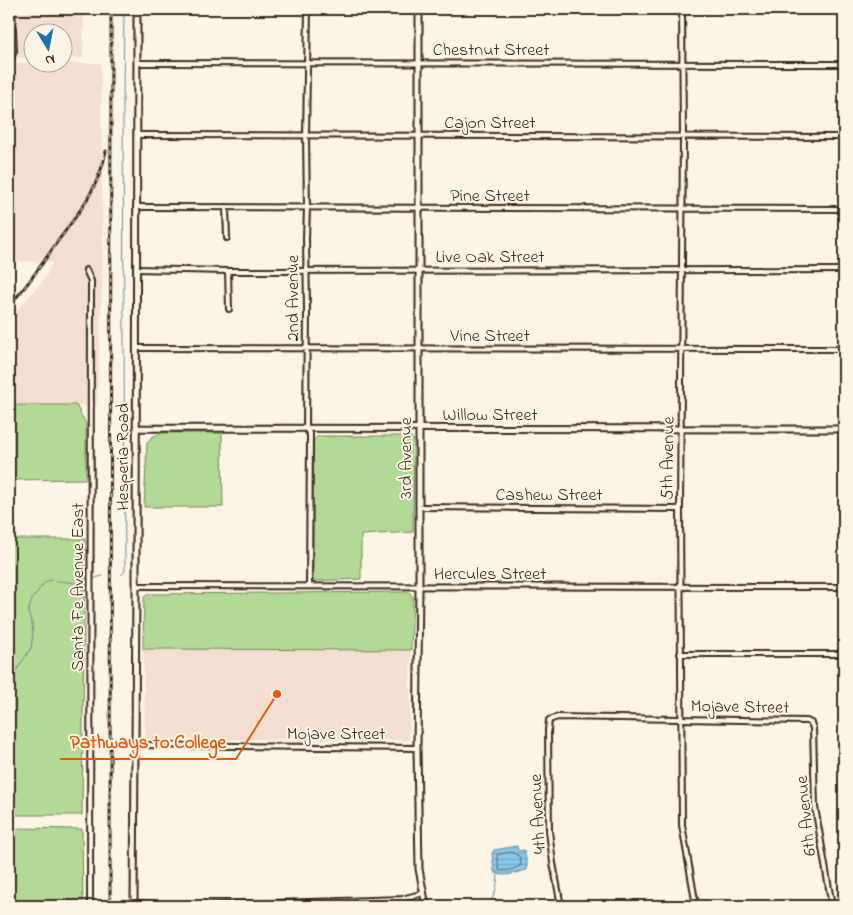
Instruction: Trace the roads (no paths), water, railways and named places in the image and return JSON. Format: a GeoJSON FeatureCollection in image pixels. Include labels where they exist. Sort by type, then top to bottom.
{"type":"FeatureCollection","features":[{"type":"Feature","properties":{"kind":"street"},"geometry":{"type":"LineString","coordinates":[[9,62],[14,51],[12,9]]}},
{"type":"Feature","properties":{"kind":"street","name":"Hesperia Road"},"geometry":{"type":"LineString","coordinates":[[134,905],[137,9]]}},
{"type":"Feature","properties":{"kind":"street","name":"2nd Avenue"},"geometry":{"type":"LineString","coordinates":[[308,9],[306,136],[306,428],[310,435],[308,586]]}},
{"type":"Feature","properties":{"kind":"street","name":"3rd Avenue"},"geometry":{"type":"LineString","coordinates":[[419,9],[419,587],[417,748],[419,869],[426,906]]}},
{"type":"Feature","properties":{"kind":"street","name":"5th Avenue"},"geometry":{"type":"LineString","coordinates":[[682,9],[683,136],[680,509],[682,825],[696,906]]}},
{"type":"Feature","properties":{"kind":"street","name":"Chestnut Street"},"geometry":{"type":"LineString","coordinates":[[137,62],[844,64]]}},
{"type":"Feature","properties":{"kind":"street","name":"Cajon Street"},"geometry":{"type":"LineString","coordinates":[[137,135],[844,137]]}},
{"type":"Feature","properties":{"kind":"street","name":"Pine Street"},"geometry":{"type":"LineString","coordinates":[[136,207],[844,209]]}},
{"type":"Feature","properties":{"kind":"street"},"geometry":{"type":"LineString","coordinates":[[226,207],[227,238]]}},
{"type":"Feature","properties":{"kind":"street","name":"Live Oak Street"},"geometry":{"type":"LineString","coordinates":[[136,269],[228,271],[844,270]]}},
{"type":"Feature","properties":{"kind":"street","name":"Santa Fe Avenue East"},"geometry":{"type":"LineString","coordinates":[[86,270],[91,281],[90,906]]}},
{"type":"Feature","properties":{"kind":"street"},"geometry":{"type":"LineString","coordinates":[[228,271],[229,310]]}},
{"type":"Feature","properties":{"kind":"street","name":"Vine Street"},"geometry":{"type":"LineString","coordinates":[[136,348],[844,349]]}},
{"type":"Feature","properties":{"kind":"street","name":"Willow Street"},"geometry":{"type":"LineString","coordinates":[[136,428],[844,429]]}},
{"type":"Feature","properties":{"kind":"street","name":"Cashew Street"},"geometry":{"type":"LineString","coordinates":[[418,507],[680,509]]}},
{"type":"Feature","properties":{"kind":"street","name":"Hercules Street"},"geometry":{"type":"LineString","coordinates":[[136,586],[844,587]]}},
{"type":"Feature","properties":{"kind":"street"},"geometry":{"type":"LineString","coordinates":[[680,654],[844,654]]}},
{"type":"Feature","properties":{"kind":"street","name":"Mojave Street"},"geometry":{"type":"LineString","coordinates":[[549,720],[558,717],[811,722]]}},
{"type":"Feature","properties":{"kind":"street","name":"4th Avenue"},"geometry":{"type":"LineString","coordinates":[[549,720],[549,831],[561,906]]}},
{"type":"Feature","properties":{"kind":"street","name":"6th Avenue"},"geometry":{"type":"LineString","coordinates":[[811,722],[813,728],[815,807],[832,906]]}},
{"type":"Feature","properties":{"kind":"street","name":"Mojave Street"},"geometry":{"type":"LineString","coordinates":[[134,745],[417,748]]}},
{"type":"Feature","properties":{"kind":"street"},"geometry":{"type":"LineString","coordinates":[[134,905],[190,906],[402,899],[424,893]]}},
{"type":"Feature","properties":{"kind":"water"},"geometry":{"type":"Polygon","coordinates":[[[517,846],[518,851],[524,850],[527,870],[506,875],[494,872],[492,853],[494,850],[517,846]]]}},
{"type":"Feature","properties":{"kind":"waterway"},"geometry":{"type":"LineString","coordinates":[[121,575],[125,571],[124,9]]}},
{"type":"Feature","properties":{"kind":"waterway"},"geometry":{"type":"LineString","coordinates":[[92,579],[103,576]]}},
{"type":"Feature","properties":{"kind":"waterway"},"geometry":{"type":"LineString","coordinates":[[9,682],[31,648],[33,634],[32,623],[28,613],[32,599],[45,582],[50,580],[77,583],[88,580]]}},
{"type":"Feature","properties":{"kind":"waterway"},"geometry":{"type":"LineString","coordinates":[[488,906],[495,891],[498,875]]}},
{"type":"Feature","properties":{"kind":"railway"},"geometry":{"type":"LineString","coordinates":[[110,906],[111,9]]}},
{"type":"Feature","properties":{"kind":"railway"},"geometry":{"type":"LineString","coordinates":[[9,306],[33,276],[93,190],[103,165],[106,151]]}},
{"type":"Feature","properties":{"kind":"place","name":"Pathways to College"},"geometry":{"type":"Point","coordinates":[277,694]}}]}
